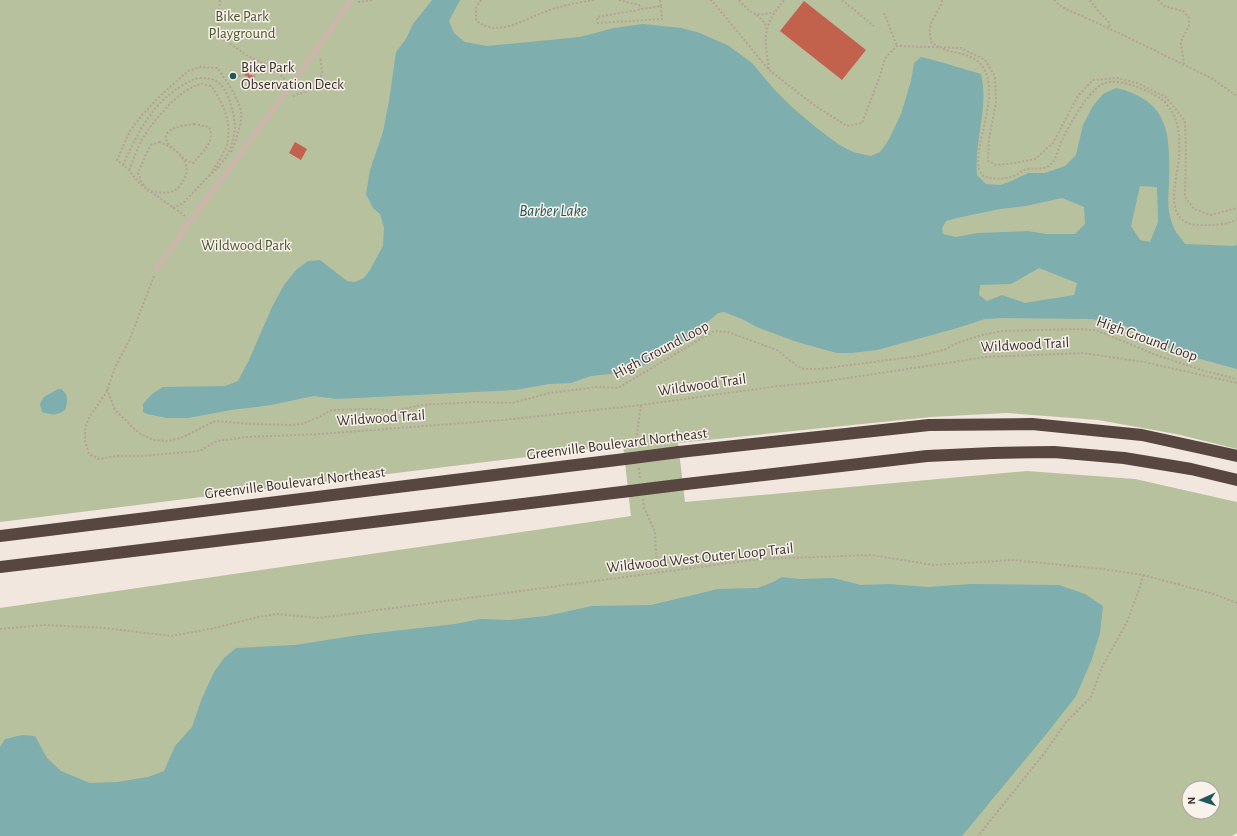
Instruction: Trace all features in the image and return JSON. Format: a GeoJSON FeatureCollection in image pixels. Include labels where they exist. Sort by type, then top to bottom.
{"type":"FeatureCollection","features":[{"type":"Feature","properties":{"kind":"highway","name":"Greenville Boulevard Northeast"},"geometry":{"type":"LineString","coordinates":[[0,536],[679,452],[929,425],[1032,424],[1142,435],[1237,456]]}},
{"type":"Feature","properties":{"kind":"highway"},"geometry":{"type":"LineString","coordinates":[[0,567],[927,456],[1054,452],[1124,458],[1191,469],[1237,480]]}},
{"type":"Feature","properties":{"kind":"lane"},"geometry":{"type":"LineString","coordinates":[[156,269],[353,1]]}},
{"type":"Feature","properties":{"kind":"path"},"geometry":{"type":"LineString","coordinates":[[220,0],[218,23],[224,39],[248,56],[279,74],[291,87]]}},
{"type":"Feature","properties":{"kind":"path"},"geometry":{"type":"LineString","coordinates":[[353,1],[374,0]]}},
{"type":"Feature","properties":{"kind":"path"},"geometry":{"type":"LineString","coordinates":[[481,0],[476,8],[476,21],[484,27],[499,28],[516,24],[561,7],[595,0]]}},
{"type":"Feature","properties":{"kind":"path"},"geometry":{"type":"LineString","coordinates":[[619,0],[639,5],[640,9]]}},
{"type":"Feature","properties":{"kind":"path"},"geometry":{"type":"LineString","coordinates":[[660,0],[661,6],[662,19],[598,23],[597,17],[661,6]]}},
{"type":"Feature","properties":{"kind":"path"},"geometry":{"type":"LineString","coordinates":[[710,0],[769,70],[814,105],[847,126],[862,123],[880,76],[885,58],[897,46],[961,48],[985,60],[995,76],[996,102],[989,139],[988,161],[996,165],[1015,164],[1035,159],[1053,143],[1078,96],[1094,80],[1117,78],[1137,83],[1166,97],[1185,121],[1185,197],[1194,209],[1211,215],[1237,208]]}},
{"type":"Feature","properties":{"kind":"path"},"geometry":{"type":"LineString","coordinates":[[739,0],[750,13],[762,15],[774,12]]}},
{"type":"Feature","properties":{"kind":"path"},"geometry":{"type":"LineString","coordinates":[[769,70],[765,36],[766,30],[774,12],[784,0]]}},
{"type":"Feature","properties":{"kind":"path"},"geometry":{"type":"LineString","coordinates":[[842,0],[874,26]]}},
{"type":"Feature","properties":{"kind":"path"},"geometry":{"type":"LineString","coordinates":[[942,0],[942,4],[929,29],[931,42],[941,48],[973,58],[982,65],[988,75],[989,86],[986,116],[978,154],[979,169],[984,177],[999,180],[1016,176],[1023,170],[1047,167],[1056,156],[1061,142],[1077,112],[1096,88],[1105,83],[1121,83],[1134,86],[1161,98],[1176,117],[1179,138],[1179,157],[1173,194],[1174,206],[1179,218],[1197,226],[1220,224],[1237,219]]}},
{"type":"Feature","properties":{"kind":"path"},"geometry":{"type":"LineString","coordinates":[[1054,0],[1062,7],[1109,28],[1211,78],[1237,96]]}},
{"type":"Feature","properties":{"kind":"path"},"geometry":{"type":"LineString","coordinates":[[1090,0],[1110,23],[1109,28]]}},
{"type":"Feature","properties":{"kind":"path"},"geometry":{"type":"LineString","coordinates":[[1158,0],[1164,6],[1183,11],[1189,18],[1190,26],[1182,39],[1181,44],[1184,64]]}},
{"type":"Feature","properties":{"kind":"path"},"geometry":{"type":"LineString","coordinates":[[884,13],[897,46]]}},
{"type":"Feature","properties":{"kind":"path"},"geometry":{"type":"LineString","coordinates":[[755,14],[765,23],[766,30]]}},
{"type":"Feature","properties":{"kind":"path"},"geometry":{"type":"LineString","coordinates":[[287,98],[307,91],[319,84],[322,72],[320,53]]}},
{"type":"Feature","properties":{"kind":"path"},"geometry":{"type":"LineString","coordinates":[[235,78],[244,75],[254,59]]}},
{"type":"Feature","properties":{"kind":"path"},"geometry":{"type":"LineString","coordinates":[[249,66],[259,71],[264,64]]}},
{"type":"Feature","properties":{"kind":"path"},"geometry":{"type":"LineString","coordinates":[[182,222],[186,215],[147,190],[129,170],[117,160],[130,131],[142,115],[160,96],[188,71],[200,67],[217,68],[229,85],[241,114],[237,140],[231,154],[223,164],[209,176]]}},
{"type":"Feature","properties":{"kind":"path"},"geometry":{"type":"LineString","coordinates":[[244,75],[253,80],[255,77],[246,71]]}},
{"type":"Feature","properties":{"kind":"path"},"geometry":{"type":"LineString","coordinates":[[123,165],[142,127],[159,104],[174,90],[192,80],[202,78],[217,81],[223,87],[232,105],[234,128],[231,147],[226,158],[209,176],[183,202],[173,208]]}},
{"type":"Feature","properties":{"kind":"path"},"geometry":{"type":"LineString","coordinates":[[129,170],[143,138],[157,118],[182,94],[202,84],[211,86],[217,95],[225,110],[228,127],[228,139],[220,159],[209,176]]}},
{"type":"Feature","properties":{"kind":"path"},"geometry":{"type":"LineString","coordinates":[[147,190],[138,173],[151,145],[159,142],[165,144],[180,155],[188,161],[193,163],[211,138],[212,132],[209,127],[194,124],[172,129],[167,132],[166,142],[180,155],[185,160],[187,166],[186,176],[176,190],[170,192],[147,190]]}},
{"type":"Feature","properties":{"kind":"path","name":"Wildwood Trail"},"geometry":{"type":"LineString","coordinates":[[156,269],[129,341],[116,365],[107,390],[90,416],[85,427],[85,441],[89,454],[99,459],[116,456],[142,456],[200,451],[217,441],[248,437],[320,434],[496,421],[620,407],[828,381],[986,357],[1083,353],[1144,362],[1237,383]]}},
{"type":"Feature","properties":{"kind":"path","name":"High Ground Loop"},"geometry":{"type":"LineString","coordinates":[[107,390],[115,410],[139,433],[153,440],[166,441],[181,438],[215,421],[290,425],[302,424],[331,410],[371,409],[396,411],[421,405],[512,402],[550,393],[596,387],[618,388],[714,331],[728,332],[777,350],[797,366],[804,369],[820,369],[918,356],[944,350],[957,343],[982,335],[1002,331],[1076,329],[1096,330],[1156,355],[1205,371],[1237,379]]}},
{"type":"Feature","properties":{"kind":"path","name":"Wildwood West Outer Loop Trail"},"geometry":{"type":"LineString","coordinates":[[0,629],[44,625],[105,628],[171,636],[277,614],[319,618],[759,559],[871,555],[934,565],[1012,560],[1103,569],[1143,575],[1214,594],[1237,603]]}},
{"type":"Feature","properties":{"kind":"path"},"geometry":{"type":"LineString","coordinates":[[978,836],[1046,751],[1066,722],[1091,697],[1102,667],[1127,622],[1140,588],[1143,575]]}},
{"type":"Feature","properties":{"kind":"green space","name":"Wildwood Park"},"geometry":{"type":"Polygon","coordinates":[[[0,0],[1237,0],[1237,449],[1176,434],[1098,420],[1007,413],[931,417],[678,443],[685,502],[1027,471],[1135,479],[1237,502],[1237,833],[1232,836],[0,836],[0,608],[631,516],[623,445],[0,522],[0,0]]]}},
{"type":"Feature","properties":{"kind":"water","name":"Barber Lake"},"geometry":{"type":"Polygon","coordinates":[[[432,0],[460,0],[449,21],[454,33],[465,42],[487,46],[580,37],[614,28],[643,24],[681,28],[700,33],[729,46],[752,63],[773,88],[794,109],[838,144],[853,152],[871,156],[880,152],[888,141],[901,114],[911,81],[914,63],[921,57],[937,61],[981,74],[983,100],[977,149],[977,175],[986,184],[1000,185],[1028,173],[1045,173],[1065,166],[1076,155],[1083,125],[1093,106],[1103,94],[1116,88],[1134,94],[1148,102],[1157,111],[1164,123],[1169,151],[1169,210],[1171,221],[1177,233],[1185,244],[1235,246],[1237,244],[1237,369],[1189,356],[1169,348],[1121,324],[1092,319],[985,319],[877,350],[837,353],[797,342],[757,327],[724,312],[718,313],[683,343],[666,349],[649,364],[611,374],[591,376],[571,383],[549,384],[515,390],[337,399],[314,396],[271,405],[231,410],[188,418],[167,418],[143,412],[143,404],[152,394],[163,387],[225,386],[238,381],[249,360],[272,307],[284,285],[296,270],[308,261],[320,260],[347,281],[355,282],[364,278],[370,270],[383,246],[384,228],[380,214],[373,208],[366,194],[370,170],[383,132],[396,52],[406,39],[413,24],[432,0]],[[1140,186],[1131,226],[1140,240],[1150,242],[1158,222],[1157,187],[1140,186]],[[1062,198],[1026,206],[1000,209],[946,221],[942,228],[943,234],[956,237],[977,233],[1028,231],[1046,234],[1075,234],[1085,224],[1084,207],[1062,198]],[[1039,268],[1011,284],[980,285],[979,295],[987,301],[1002,295],[1025,303],[1074,295],[1077,283],[1039,268]]]}},
{"type":"Feature","properties":{"kind":"water"},"geometry":{"type":"Polygon","coordinates":[[[58,389],[64,391],[67,396],[65,410],[54,414],[42,412],[40,404],[44,397],[58,389]]]}},
{"type":"Feature","properties":{"kind":"water"},"geometry":{"type":"Polygon","coordinates":[[[782,577],[800,579],[833,578],[861,585],[888,584],[928,587],[971,584],[1059,585],[1085,594],[1103,606],[1100,633],[1092,659],[1076,696],[962,836],[0,836],[0,747],[5,739],[22,735],[35,736],[47,758],[61,771],[90,783],[117,782],[148,777],[164,771],[175,746],[192,727],[202,698],[214,672],[224,658],[236,648],[295,645],[359,635],[455,624],[480,619],[509,620],[546,616],[592,606],[651,605],[718,589],[758,588],[782,577]]]}},
{"type":"Feature","properties":{"kind":"building"},"geometry":{"type":"Polygon","coordinates":[[[804,1],[866,50],[842,80],[780,31],[804,1]]]}},
{"type":"Feature","properties":{"kind":"building"},"geometry":{"type":"Polygon","coordinates":[[[246,72],[255,77],[253,80],[244,75],[246,72]]]}},
{"type":"Feature","properties":{"kind":"building"},"geometry":{"type":"Polygon","coordinates":[[[295,142],[307,149],[301,160],[289,153],[295,142]]]}},
{"type":"Feature","properties":{"kind":"place","name":"Bike Park Observation Deck"},"geometry":{"type":"Point","coordinates":[233,76]}},
{"type":"Feature","properties":{"kind":"park label","name":"Bike Park Playground"},"geometry":{"type":"Point","coordinates":[242,24]}}]}
